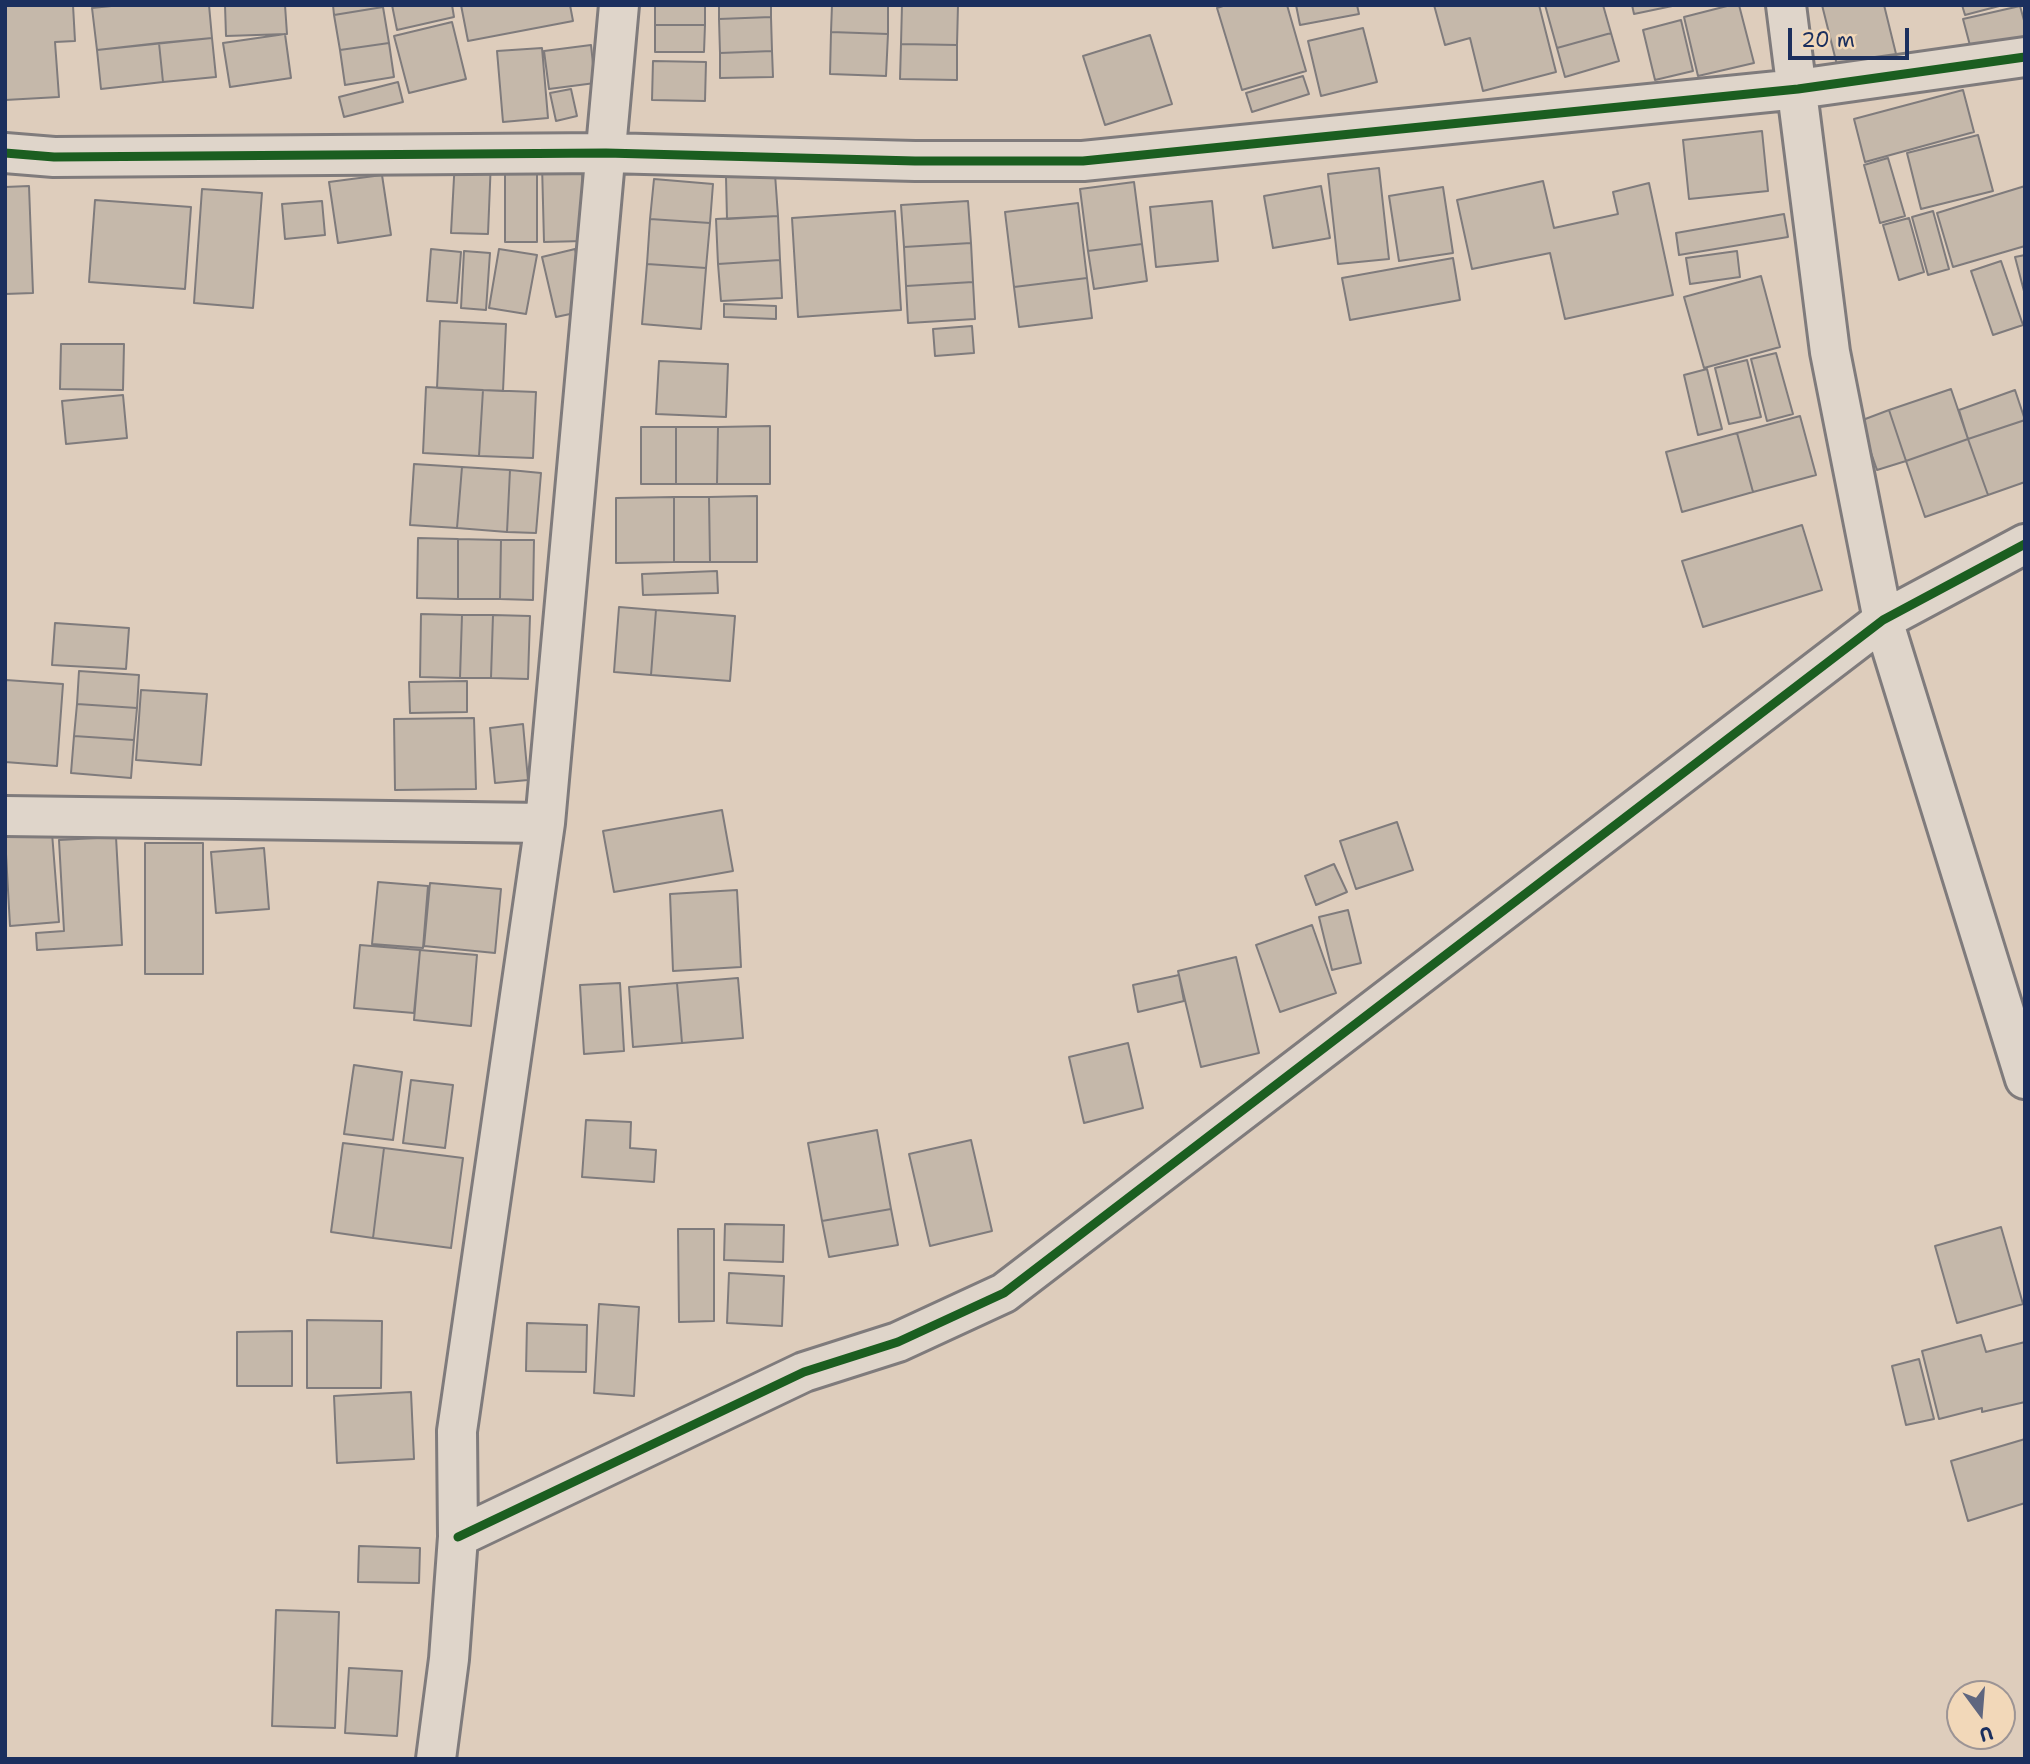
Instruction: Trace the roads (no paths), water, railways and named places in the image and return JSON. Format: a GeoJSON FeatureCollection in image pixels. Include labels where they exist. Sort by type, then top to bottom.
{"type":"FeatureCollection","features":[{"type":"Feature","properties":{"kind":"street"},"geometry":{"type":"LineString","coordinates":[[436,1759],[449,1659],[458,1536],[457,1431],[545,823],[619,5]]}},
{"type":"Feature","properties":{"kind":"street"},"geometry":{"type":"LineString","coordinates":[[1786,5],[1830,352],[1882,620],[2025,1079]]}},
{"type":"Feature","properties":{"kind":"street"},"geometry":{"type":"LineString","coordinates":[[5,153],[54,157],[606,153],[915,162],[1083,161],[1798,89],[2025,57]]}},
{"type":"Feature","properties":{"kind":"street"},"geometry":{"type":"LineString","coordinates":[[458,1536],[804,1371],[898,1342],[1004,1293],[1882,620],[2025,544]]}},
{"type":"Feature","properties":{"kind":"street"},"geometry":{"type":"LineString","coordinates":[[5,816],[545,823]]}}]}
